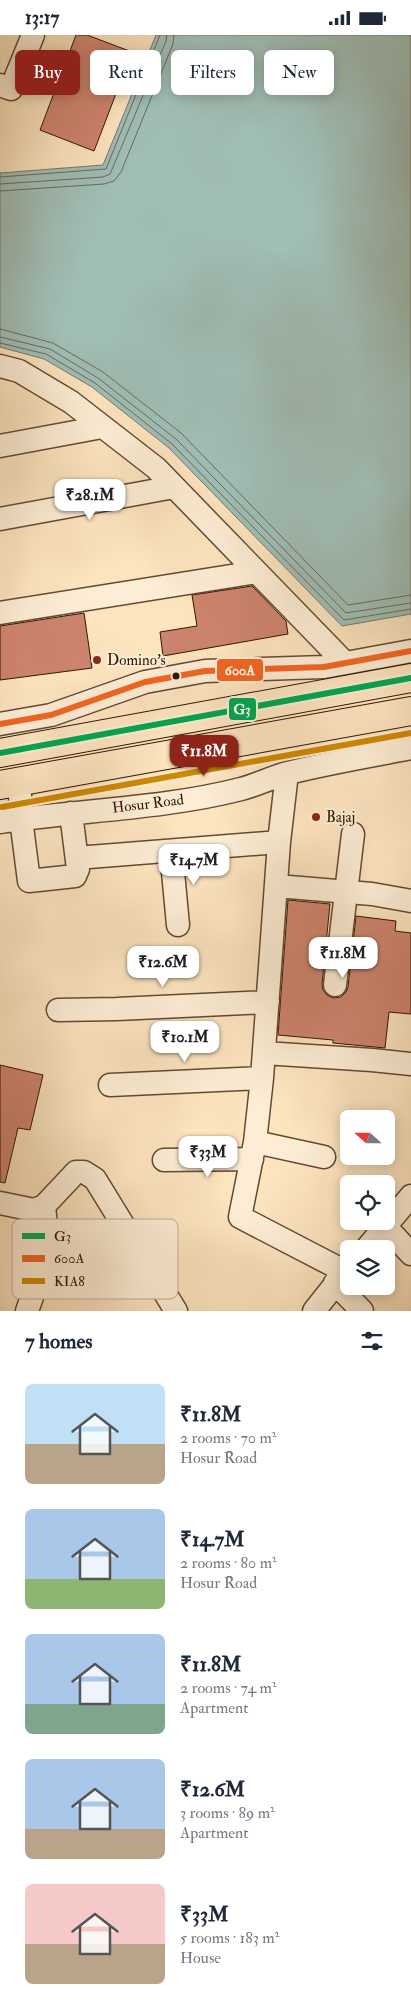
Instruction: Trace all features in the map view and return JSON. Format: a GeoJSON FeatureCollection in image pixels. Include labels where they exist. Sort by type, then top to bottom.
{"type":"FeatureCollection","features":[{"type":"Feature","properties":{"kind":"highway"},"geometry":{"type":"LineString","coordinates":[[0,753],[411,679]]}},
{"type":"Feature","properties":{"kind":"highway"},"geometry":{"type":"LineString","coordinates":[[0,765],[411,691]]}},
{"type":"Feature","properties":{"kind":"highway"},"geometry":{"type":"LineString","coordinates":[[8,804],[411,711]]}},
{"type":"Feature","properties":{"kind":"highway","name":"Hosur Road"},"geometry":{"type":"LineString","coordinates":[[8,804],[411,724]]}},
{"type":"Feature","properties":{"kind":"street"},"geometry":{"type":"LineString","coordinates":[[0,85],[10,89],[33,35]]}},
{"type":"Feature","properties":{"kind":"street"},"geometry":{"type":"LineString","coordinates":[[0,366],[19,371],[71,402],[156,469],[345,663]]}},
{"type":"Feature","properties":{"kind":"street"},"geometry":{"type":"LineString","coordinates":[[0,446],[102,427]]}},
{"type":"Feature","properties":{"kind":"street"},"geometry":{"type":"LineString","coordinates":[[0,519],[174,487]]}},
{"type":"Feature","properties":{"kind":"street"},"geometry":{"type":"LineString","coordinates":[[0,613],[256,571]]}},
{"type":"Feature","properties":{"kind":"street"},"geometry":{"type":"LineString","coordinates":[[0,724],[51,715],[145,682],[205,671],[324,667],[411,651]]}},
{"type":"Feature","properties":{"kind":"street","name":"Hosur Road"},"geometry":{"type":"LineString","coordinates":[[8,804],[71,813],[144,806],[241,789],[287,773],[411,747]]}},
{"type":"Feature","properties":{"kind":"street"},"geometry":{"type":"LineString","coordinates":[[287,773],[279,842],[262,1078],[253,1151],[240,1217],[340,1272]]}},
{"type":"Feature","properties":{"kind":"street"},"geometry":{"type":"LineString","coordinates":[[8,804],[29,881],[33,882],[75,876],[77,874],[71,813]]}},
{"type":"Feature","properties":{"kind":"street"},"geometry":{"type":"LineString","coordinates":[[335,985],[353,834]]}},
{"type":"Feature","properties":{"kind":"street"},"geometry":{"type":"LineString","coordinates":[[89,857],[279,842]]}},
{"type":"Feature","properties":{"kind":"street"},"geometry":{"type":"LineString","coordinates":[[171,851],[178,925]]}},
{"type":"Feature","properties":{"kind":"street"},"geometry":{"type":"LineString","coordinates":[[277,885],[411,901]]}},
{"type":"Feature","properties":{"kind":"street"},"geometry":{"type":"LineString","coordinates":[[58,1010],[268,1002]]}},
{"type":"Feature","properties":{"kind":"street"},"geometry":{"type":"LineString","coordinates":[[264,1053],[411,1064]]}},
{"type":"Feature","properties":{"kind":"street"},"geometry":{"type":"LineString","coordinates":[[110,1085],[262,1078]]}},
{"type":"Feature","properties":{"kind":"street"},"geometry":{"type":"LineString","coordinates":[[164,1160],[253,1151],[324,1157]]}},
{"type":"Feature","properties":{"kind":"street"},"geometry":{"type":"LineString","coordinates":[[0,1203],[34,1210],[44,1206],[76,1172],[84,1172],[95,1179],[118,1219]]}},
{"type":"Feature","properties":{"kind":"street"},"geometry":{"type":"LineString","coordinates":[[395,1216],[411,1196]]}},
{"type":"Feature","properties":{"kind":"street"},"geometry":{"type":"LineString","coordinates":[[44,1206],[45,1219]]}},
{"type":"Feature","properties":{"kind":"street"},"geometry":{"type":"LineString","coordinates":[[374,1240],[383,1230]]}},
{"type":"Feature","properties":{"kind":"street"},"geometry":{"type":"LineString","coordinates":[[389,1230],[411,1254]]}},
{"type":"Feature","properties":{"kind":"street"},"geometry":{"type":"LineString","coordinates":[[314,1311],[340,1278]]}},
{"type":"Feature","properties":{"kind":"street"},"geometry":{"type":"LineString","coordinates":[[354,1295],[362,1311]]}},
{"type":"Feature","properties":{"kind":"street"},"geometry":{"type":"LineString","coordinates":[[27,1311],[31,1299]]}},
{"type":"Feature","properties":{"kind":"water"},"geometry":{"type":"Polygon","coordinates":[[[156,35],[411,35],[411,614],[342,626],[169,448],[92,387],[44,359],[0,347],[0,173],[103,165],[132,95],[161,95],[161,50],[150,50],[156,35]]]}},
{"type":"Feature","properties":{"kind":"building"},"geometry":{"type":"Polygon","coordinates":[[[76,35],[87,35],[127,50],[90,50],[90,95],[115,95],[94,151],[40,130],[53,95],[80,95],[80,50],[70,50],[76,35]]]}},
{"type":"Feature","properties":{"kind":"building"},"geometry":{"type":"Polygon","coordinates":[[[252,586],[286,621],[288,634],[163,656],[160,632],[197,626],[192,595],[252,586]]]}},
{"type":"Feature","properties":{"kind":"building"},"geometry":{"type":"Polygon","coordinates":[[[84,613],[92,668],[0,680],[0,626],[84,613]]]}},
{"type":"Feature","properties":{"kind":"building"},"geometry":{"type":"Polygon","coordinates":[[[288,900],[330,904],[322,984],[323,990],[333,998],[341,997],[348,987],[356,916],[396,921],[395,931],[411,933],[411,1014],[389,1012],[385,1048],[333,1043],[333,1040],[278,1035],[288,900]]]}},
{"type":"Feature","properties":{"kind":"building"},"geometry":{"type":"Polygon","coordinates":[[[0,1065],[43,1075],[30,1130],[18,1128],[5,1183],[0,1182],[0,1065]]]}},
{"type":"Feature","properties":{"kind":"transit line","name":"600A"},"geometry":{"type":"LineString","coordinates":[[0,724],[51,715],[145,682],[205,671],[324,667],[411,651]]}},
{"type":"Feature","properties":{"kind":"transit line","name":"G3"},"geometry":{"type":"LineString","coordinates":[[0,753],[411,678]]}},
{"type":"Feature","properties":{"kind":"transit line","name":"KIA8"},"geometry":{"type":"LineString","coordinates":[[2,807],[411,733]]}},
{"type":"Feature","properties":{"kind":"place","name":"Domino's"},"geometry":{"type":"Point","coordinates":[97,660]}},
{"type":"Feature","properties":{"kind":"place","name":"Bajaj"},"geometry":{"type":"Point","coordinates":[316,817]}}]}
